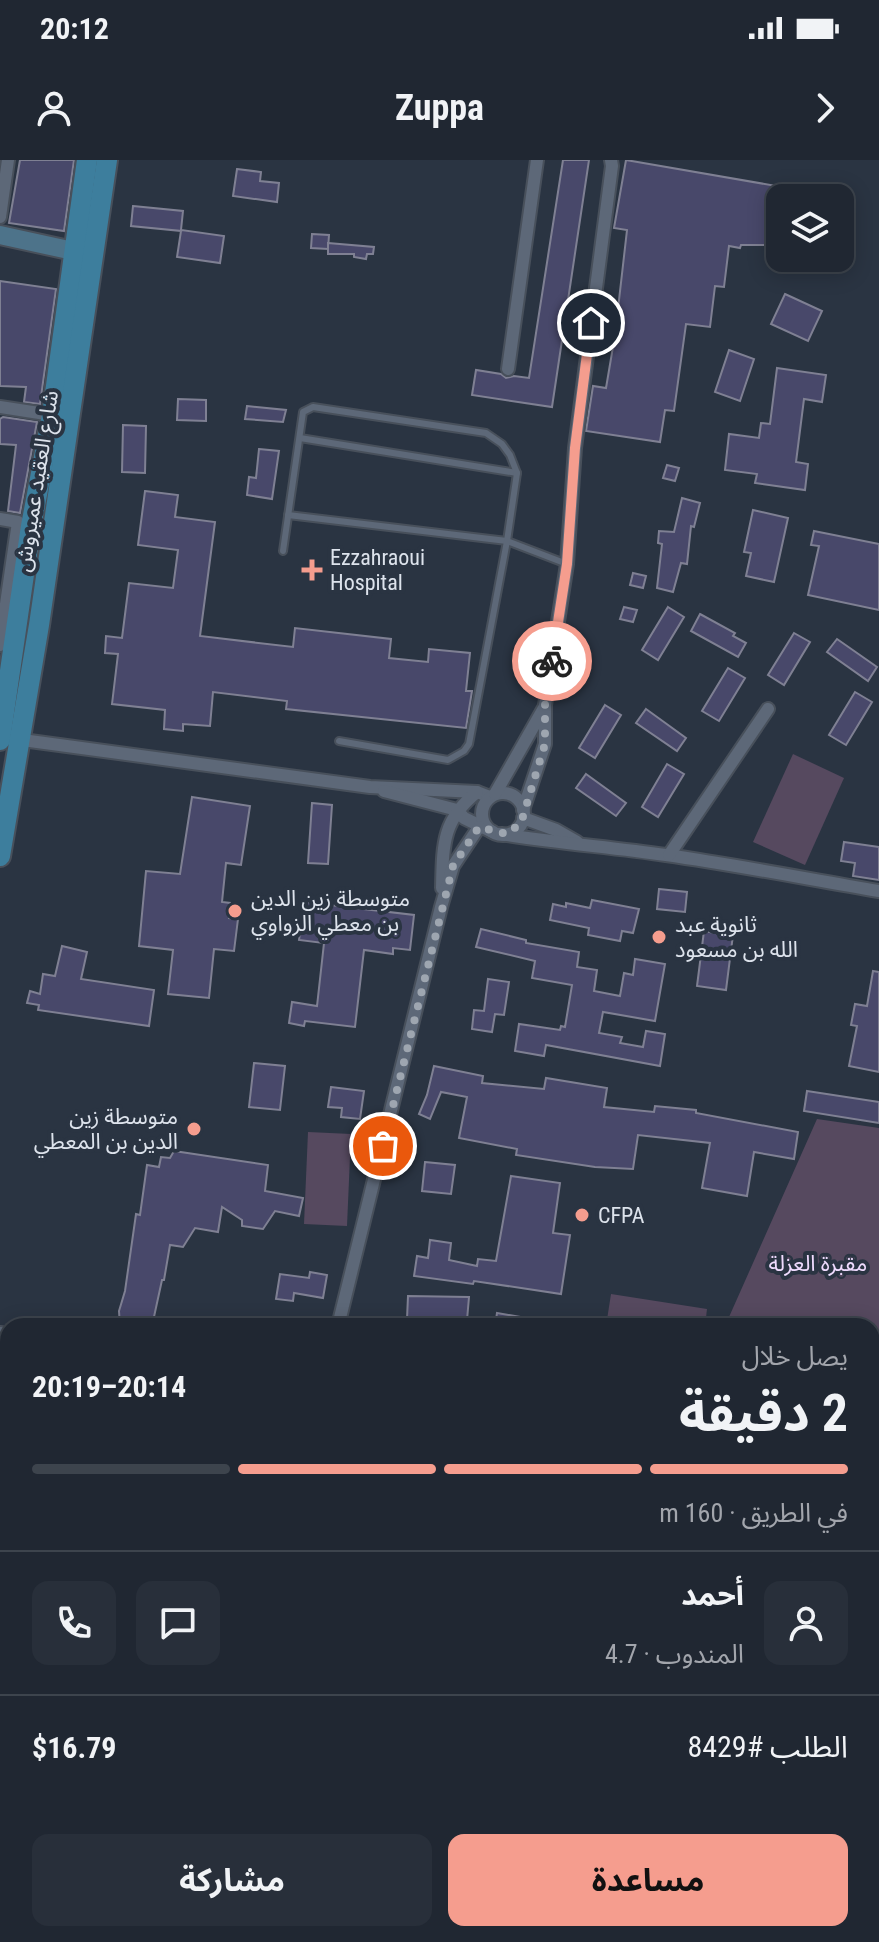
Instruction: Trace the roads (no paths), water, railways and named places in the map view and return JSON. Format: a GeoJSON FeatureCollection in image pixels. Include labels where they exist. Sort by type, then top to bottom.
{"type":"FeatureCollection","features":[{"type":"Feature","properties":{"kind":"main road","name":"شارع العقيد عميروش"},"geometry":{"type":"LineString","coordinates":[[15,623],[53,513],[84,254],[87,160]]}},
{"type":"Feature","properties":{"kind":"main road","name":"شارع العقيد عميروش"},"geometry":{"type":"LineString","coordinates":[[0,856],[24,524],[52,415],[84,254],[107,160]]}},
{"type":"Feature","properties":{"kind":"main road"},"geometry":{"type":"LineString","coordinates":[[0,235],[84,254]]}},
{"type":"Feature","properties":{"kind":"street"},"geometry":{"type":"LineString","coordinates":[[0,217],[8,160]]}},
{"type":"Feature","properties":{"kind":"street"},"geometry":{"type":"LineString","coordinates":[[508,369],[537,160]]}},
{"type":"Feature","properties":{"kind":"street"},"geometry":{"type":"LineString","coordinates":[[545,705],[483,808],[484,822],[497,833],[512,832],[523,814],[545,744],[545,705],[567,564],[575,448],[611,160]]}},
{"type":"Feature","properties":{"kind":"street"},"geometry":{"type":"LineString","coordinates":[[0,407],[52,415]]}},
{"type":"Feature","properties":{"kind":"street"},"geometry":{"type":"LineString","coordinates":[[0,519],[24,524]]}},
{"type":"Feature","properties":{"kind":"street"},"geometry":{"type":"LineString","coordinates":[[0,645],[15,623]]}},
{"type":"Feature","properties":{"kind":"street"},"geometry":{"type":"LineString","coordinates":[[669,855],[768,709]]}},
{"type":"Feature","properties":{"kind":"street"},"geometry":{"type":"LineString","coordinates":[[6,740],[370,787],[512,795],[523,814],[579,843]]}},
{"type":"Feature","properties":{"kind":"street"},"geometry":{"type":"LineString","coordinates":[[370,787],[457,810],[479,827],[497,833],[552,843],[579,843],[669,855],[879,891]]}},
{"type":"Feature","properties":{"kind":"street"},"geometry":{"type":"LineString","coordinates":[[441,907],[443,860],[451,822],[457,810],[477,792]]}},
{"type":"Feature","properties":{"kind":"street"},"geometry":{"type":"LineString","coordinates":[[340,1318],[441,907],[453,866],[479,827]]}},
{"type":"Feature","properties":{"kind":"lane"},"geometry":{"type":"LineString","coordinates":[[283,551],[303,412],[313,407],[486,433],[502,444],[517,473],[469,744],[464,751],[448,760],[339,741]]}},
{"type":"Feature","properties":{"kind":"lane"},"geometry":{"type":"LineString","coordinates":[[300,438],[517,473]]}},
{"type":"Feature","properties":{"kind":"lane"},"geometry":{"type":"LineString","coordinates":[[288,515],[507,541],[567,564]]}},
{"type":"Feature","properties":{"kind":"place","name":"Ezzahraoui Hospital"},"geometry":{"type":"Point","coordinates":[312,570]}},
{"type":"Feature","properties":{"kind":"place","name":"متوسطة زين الدين بن معطي الزواوي"},"geometry":{"type":"Point","coordinates":[235,911]}},
{"type":"Feature","properties":{"kind":"place","name":"ثانوية عبد الله بن مسعود"},"geometry":{"type":"Point","coordinates":[659,937]}},
{"type":"Feature","properties":{"kind":"place","name":"متوسطة زين الدين بن المعطي"},"geometry":{"type":"Point","coordinates":[194,1129]}},
{"type":"Feature","properties":{"kind":"place","name":"CFPA"},"geometry":{"type":"Point","coordinates":[582,1215]}},
{"type":"Feature","properties":{"kind":"park label","name":"مقبرة العزلة"},"geometry":{"type":"Point","coordinates":[818,1263]}}]}
